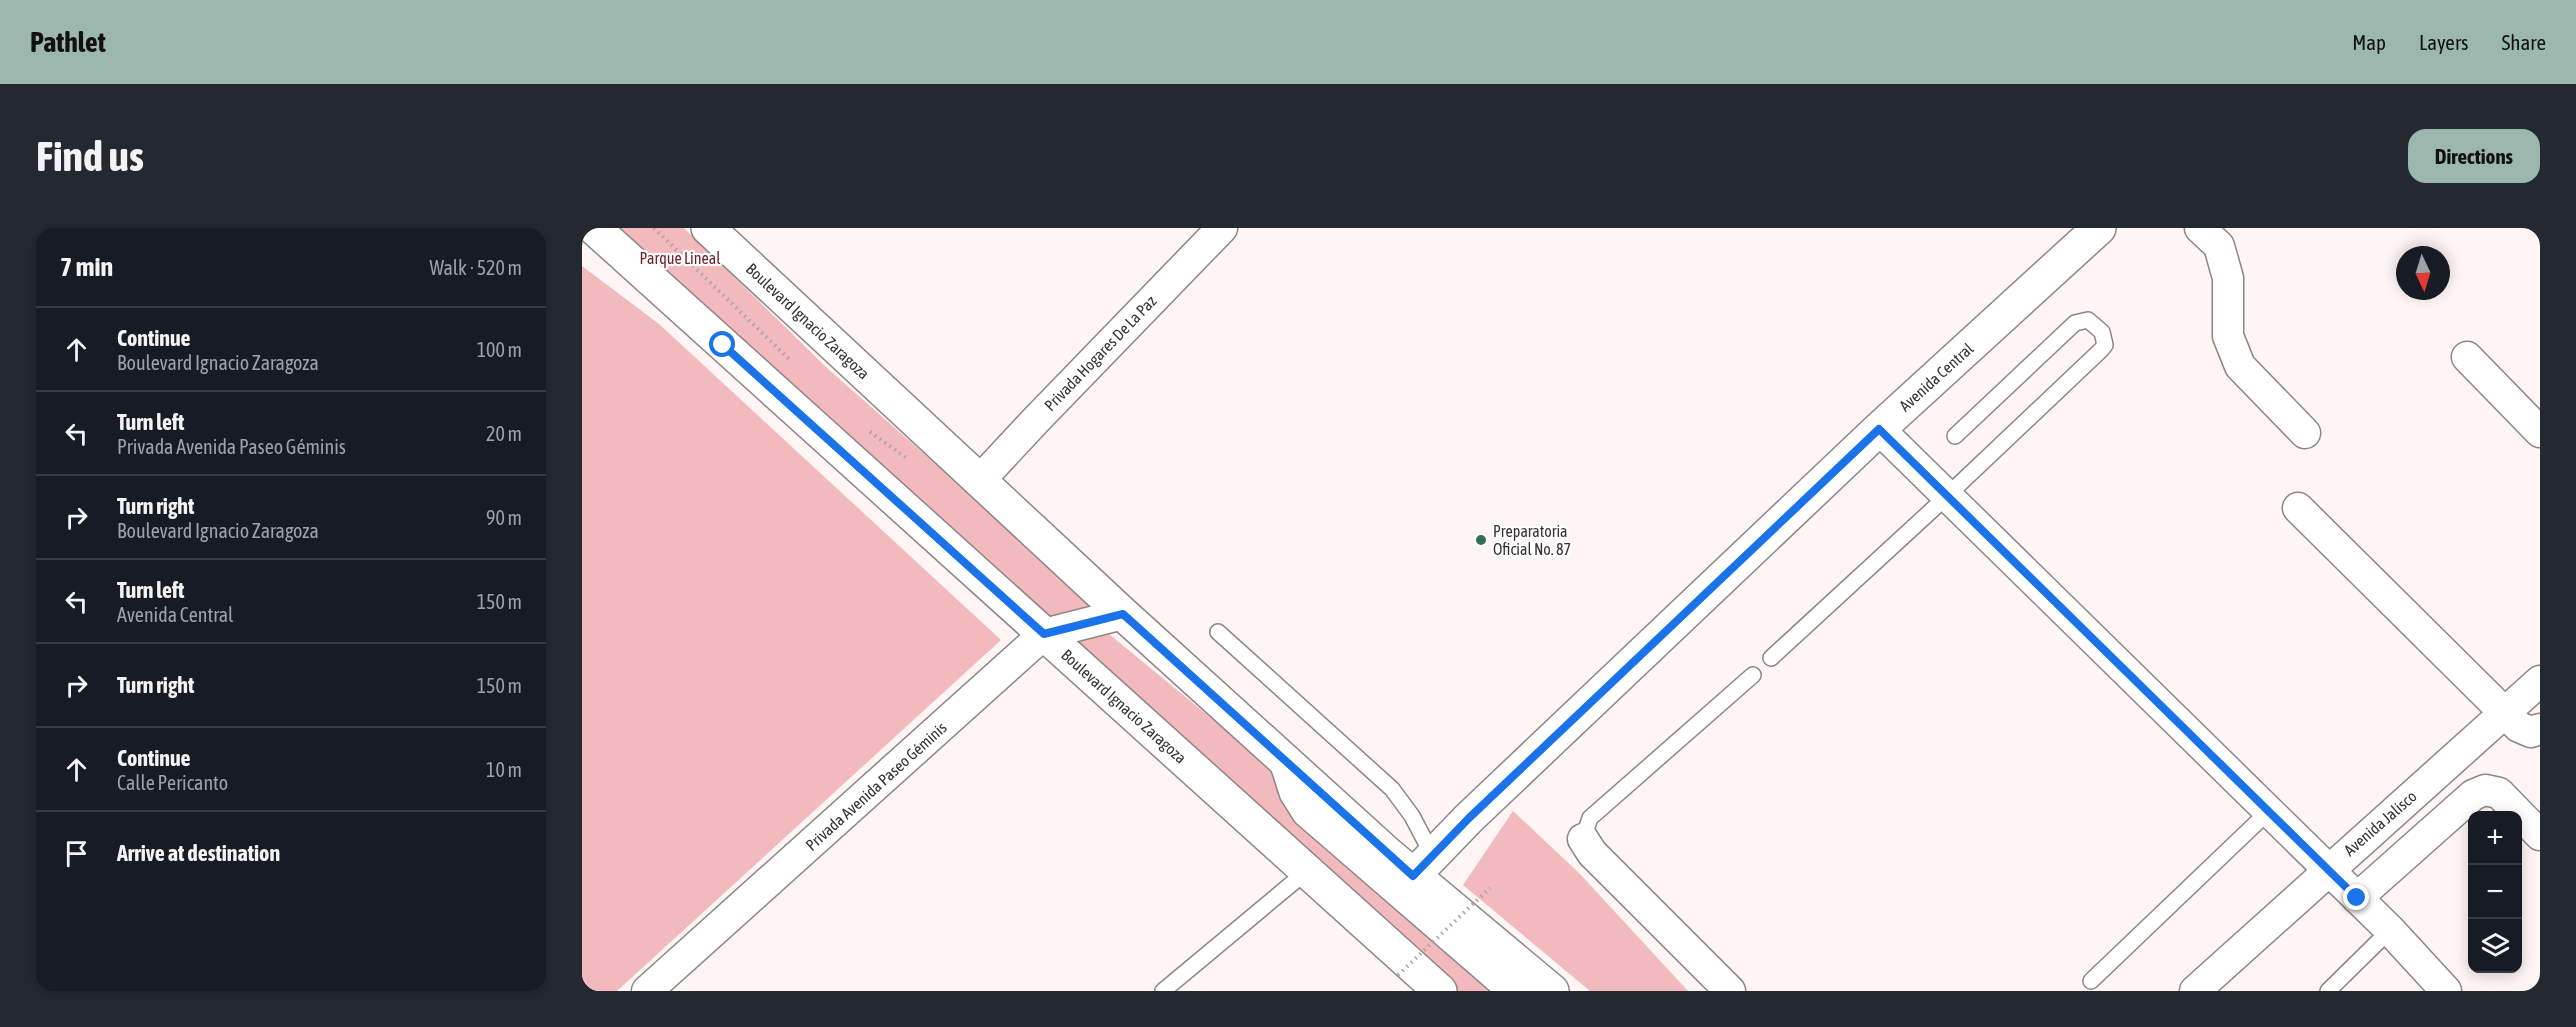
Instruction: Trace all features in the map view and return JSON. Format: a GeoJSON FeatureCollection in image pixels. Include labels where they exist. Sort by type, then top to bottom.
{"type":"FeatureCollection","features":[{"type":"Feature","properties":{"kind":"main road","name":"Boulevard Ignacio Zaragoza"},"geometry":{"type":"LineString","coordinates":[[594,228],[1440,991]]}},
{"type":"Feature","properties":{"kind":"main road","name":"Boulevard Ignacio Zaragoza"},"geometry":{"type":"LineString","coordinates":[[708,228],[1287,764],[1423,866],[1552,991]]}},
{"type":"Feature","properties":{"kind":"main road","name":"Avenida Central"},"geometry":{"type":"LineString","coordinates":[[1423,866],[1469,818],[2089,231]]}},
{"type":"Feature","properties":{"kind":"main road"},"geometry":{"type":"LineString","coordinates":[[1287,764],[1296,792],[1308,811],[1516,991]]}},
{"type":"Feature","properties":{"kind":"street","name":"Privada Hogares De La Paz"},"geometry":{"type":"LineString","coordinates":[[980,480],[1222,228]]}},
{"type":"Feature","properties":{"kind":"street"},"geometry":{"type":"LineString","coordinates":[[2200,228],[2219,246],[2228,278],[2228,336],[2240,366],[2305,433]]}},
{"type":"Feature","properties":{"kind":"street"},"geometry":{"type":"LineString","coordinates":[[2467,357],[2540,432]]}},
{"type":"Feature","properties":{"kind":"street"},"geometry":{"type":"LineString","coordinates":[[1879,429],[2390,930],[2446,991]]}},
{"type":"Feature","properties":{"kind":"street"},"geometry":{"type":"LineString","coordinates":[[2298,508],[2504,714],[2519,727],[2531,732],[2540,729]]}},
{"type":"Feature","properties":{"kind":"street","name":"Privada Avenida Paseo Géminis"},"geometry":{"type":"LineString","coordinates":[[647,991],[1044,634],[1123,614]]}},
{"type":"Feature","properties":{"kind":"street","name":"Avenida Jalisco"},"geometry":{"type":"LineString","coordinates":[[2195,991],[2328,869],[2540,681]]}},
{"type":"Feature","properties":{"kind":"street"},"geometry":{"type":"LineString","coordinates":[[2357,898],[2473,795],[2485,790],[2499,793],[2540,835]]}},
{"type":"Feature","properties":{"kind":"street"},"geometry":{"type":"LineString","coordinates":[[1583,838],[1592,853],[1730,991]]}},
{"type":"Feature","properties":{"kind":"lane"},"geometry":{"type":"LineString","coordinates":[[1771,658],[2101,350],[2105,345],[2102,332],[2088,320],[2075,322],[1955,436]]}},
{"type":"Feature","properties":{"kind":"lane"},"geometry":{"type":"LineString","coordinates":[[1218,632],[1392,789],[1412,816],[1423,866]]}},
{"type":"Feature","properties":{"kind":"lane"},"geometry":{"type":"LineString","coordinates":[[1583,838],[1590,818],[1753,675]]}},
{"type":"Feature","properties":{"kind":"lane"},"geometry":{"type":"LineString","coordinates":[[2091,981],[2269,811]]}},
{"type":"Feature","properties":{"kind":"lane"},"geometry":{"type":"LineString","coordinates":[[1163,991],[1307,871]]}},
{"type":"Feature","properties":{"kind":"lane"},"geometry":{"type":"LineString","coordinates":[[2328,991],[2390,930]]}},
{"type":"Feature","properties":{"kind":"path"},"geometry":{"type":"LineString","coordinates":[[654,228],[792,362]]}},
{"type":"Feature","properties":{"kind":"path"},"geometry":{"type":"LineString","coordinates":[[861,426],[915,464]]}},
{"type":"Feature","properties":{"kind":"path"},"geometry":{"type":"LineString","coordinates":[[1398,975],[1490,888]]}},
{"type":"Feature","properties":{"kind":"green space","name":"Parque Lineal"},"geometry":{"type":"Polygon","coordinates":[[[609,228],[684,228],[826,367],[974,498],[1091,606],[1046,627],[609,228]]]}},
{"type":"Feature","properties":{"kind":"green space"},"geometry":{"type":"Polygon","coordinates":[[[582,266],[659,324],[1001,640],[617,991],[582,991],[582,266]]]}},
{"type":"Feature","properties":{"kind":"green space"},"geometry":{"type":"Polygon","coordinates":[[[1109,634],[1278,773],[1501,991],[1449,991],[1067,643],[1109,634]]]}},
{"type":"Feature","properties":{"kind":"green space"},"geometry":{"type":"Polygon","coordinates":[[[1513,811],[1580,874],[1688,991],[1590,991],[1463,885],[1513,811]]]}},
{"type":"Feature","properties":{"kind":"place","name":"Preparatoria Oficial No. 87"},"geometry":{"type":"Point","coordinates":[1481,540]}},
{"type":"Feature","properties":{"kind":"route"},"geometry":{"type":"LineString","coordinates":[[723,345],[1044,634],[1123,614],[1413,876],[1469,818],[1879,429],[2357,898]]}}]}
